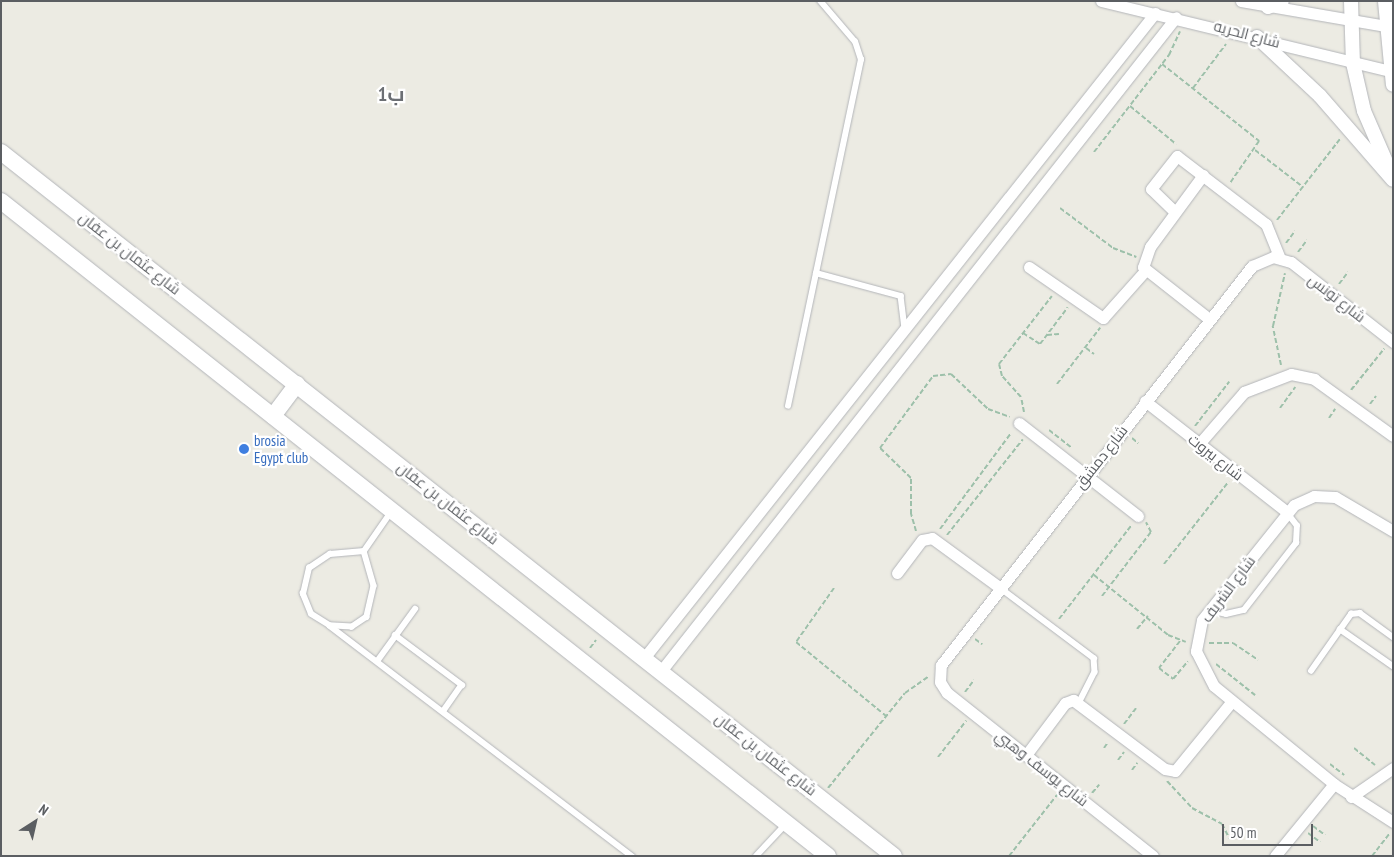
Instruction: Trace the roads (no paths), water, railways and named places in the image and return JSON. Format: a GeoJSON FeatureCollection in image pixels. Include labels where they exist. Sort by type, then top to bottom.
{"type":"FeatureCollection","features":[{"type":"Feature","properties":{"kind":"main road","name":"شارع عثمان بن عفان"},"geometry":{"type":"LineString","coordinates":[[1,152],[606,627],[894,856]]}},
{"type":"Feature","properties":{"kind":"main road"},"geometry":{"type":"LineString","coordinates":[[1,201],[828,856]]}},
{"type":"Feature","properties":{"kind":"main road"},"geometry":{"type":"LineString","coordinates":[[273,416],[297,384]]}},
{"type":"Feature","properties":{"kind":"street","name":"شارع الحريه"},"geometry":{"type":"LineString","coordinates":[[1101,1],[1236,30],[1353,63],[1391,71]]}},
{"type":"Feature","properties":{"kind":"street","name":"شارع الحريه"},"geometry":{"type":"LineString","coordinates":[[1240,1],[1386,26]]}},
{"type":"Feature","properties":{"kind":"street"},"geometry":{"type":"LineString","coordinates":[[1268,7],[1282,1]]}},
{"type":"Feature","properties":{"kind":"street"},"geometry":{"type":"LineString","coordinates":[[1351,1],[1353,63],[1364,111],[1393,175]]}},
{"type":"Feature","properties":{"kind":"street"},"geometry":{"type":"LineString","coordinates":[[1385,1],[1393,85]]}},
{"type":"Feature","properties":{"kind":"street"},"geometry":{"type":"LineString","coordinates":[[644,658],[1155,12]]}},
{"type":"Feature","properties":{"kind":"street"},"geometry":{"type":"LineString","coordinates":[[661,671],[1066,156],[1179,18]]}},
{"type":"Feature","properties":{"kind":"street"},"geometry":{"type":"LineString","coordinates":[[1257,37],[1350,128],[1393,180]]}},
{"type":"Feature","properties":{"kind":"street"},"geometry":{"type":"LineString","coordinates":[[1050,145],[1066,156]]}},
{"type":"Feature","properties":{"kind":"street"},"geometry":{"type":"LineString","coordinates":[[1175,212],[1151,189],[1178,156],[1270,228],[1285,260]]}},
{"type":"Feature","properties":{"kind":"street"},"geometry":{"type":"LineString","coordinates":[[1029,267],[1073,300],[1103,318],[1144,272],[1144,258],[1203,175]]}},
{"type":"Feature","properties":{"kind":"street"},"geometry":{"type":"LineString","coordinates":[[1021,182],[1037,193]]}},
{"type":"Feature","properties":{"kind":"street","name":"شارع تونس"},"geometry":{"type":"LineString","coordinates":[[1285,260],[1392,341]]}},
{"type":"Feature","properties":{"kind":"street","name":"شارع دمشق"},"geometry":{"type":"LineString","coordinates":[[939,675],[946,656],[1252,266],[1285,260]]}},
{"type":"Feature","properties":{"kind":"street"},"geometry":{"type":"LineString","coordinates":[[1144,272],[1209,319]]}},
{"type":"Feature","properties":{"kind":"street"},"geometry":{"type":"LineString","coordinates":[[1200,444],[1244,392],[1284,375],[1304,375],[1344,400],[1393,436]]}},
{"type":"Feature","properties":{"kind":"street","name":"شارع بيروت"},"geometry":{"type":"LineString","coordinates":[[1145,401],[1287,512]]}},
{"type":"Feature","properties":{"kind":"street"},"geometry":{"type":"LineString","coordinates":[[1018,423],[1138,516]]}},
{"type":"Feature","properties":{"kind":"street","name":"شارع الشريف"},"geometry":{"type":"LineString","coordinates":[[1232,701],[1206,677],[1199,646],[1209,610],[1287,512],[1314,496],[1335,496],[1393,530]]}},
{"type":"Feature","properties":{"kind":"street"},"geometry":{"type":"LineString","coordinates":[[768,502],[783,516]]}},
{"type":"Feature","properties":{"kind":"street"},"geometry":{"type":"LineString","coordinates":[[897,573],[922,540],[938,541],[999,587]]}},
{"type":"Feature","properties":{"kind":"street"},"geometry":{"type":"LineString","coordinates":[[737,541],[753,553]]}},
{"type":"Feature","properties":{"kind":"street","name":"شارع يوسف وهبي"},"geometry":{"type":"LineString","coordinates":[[939,675],[943,688],[958,702],[1153,856]]}},
{"type":"Feature","properties":{"kind":"street"},"geometry":{"type":"LineString","coordinates":[[1026,755],[1065,703],[1079,703],[1168,771],[1180,767],[1232,701],[1334,784],[1393,822]]}},
{"type":"Feature","properties":{"kind":"street"},"geometry":{"type":"LineString","coordinates":[[1351,796],[1390,771]]}},
{"type":"Feature","properties":{"kind":"street"},"geometry":{"type":"LineString","coordinates":[[1276,856],[1334,784]]}},
{"type":"Feature","properties":{"kind":"lane"},"geometry":{"type":"LineString","coordinates":[[788,406],[861,51],[822,2]]}},
{"type":"Feature","properties":{"kind":"lane"},"geometry":{"type":"LineString","coordinates":[[816,273],[901,296],[905,329]]}},
{"type":"Feature","properties":{"kind":"lane"},"geometry":{"type":"LineString","coordinates":[[364,551],[392,510]]}},
{"type":"Feature","properties":{"kind":"lane"},"geometry":{"type":"LineString","coordinates":[[1209,610],[1235,613],[1250,603],[1296,543],[1297,526],[1287,512]]}},
{"type":"Feature","properties":{"kind":"lane"},"geometry":{"type":"LineString","coordinates":[[364,551],[330,554],[309,568],[303,580],[311,614],[378,660],[632,856]]}},
{"type":"Feature","properties":{"kind":"lane"},"geometry":{"type":"LineString","coordinates":[[330,626],[352,627],[367,617],[374,586],[364,551]]}},
{"type":"Feature","properties":{"kind":"lane"},"geometry":{"type":"LineString","coordinates":[[999,587],[1094,658],[1095,672],[1079,703]]}},
{"type":"Feature","properties":{"kind":"lane"},"geometry":{"type":"LineString","coordinates":[[378,660],[415,609]]}},
{"type":"Feature","properties":{"kind":"lane"},"geometry":{"type":"LineString","coordinates":[[1311,671],[1351,614],[1360,613],[1393,637]]}},
{"type":"Feature","properties":{"kind":"lane"},"geometry":{"type":"LineString","coordinates":[[1340,629],[1393,666]]}},
{"type":"Feature","properties":{"kind":"lane"},"geometry":{"type":"LineString","coordinates":[[395,636],[462,684],[444,711]]}},
{"type":"Feature","properties":{"kind":"lane"},"geometry":{"type":"LineString","coordinates":[[756,856],[786,823]]}},
{"type":"Feature","properties":{"kind":"place","name":"brosia Egypt club"},"geometry":{"type":"Point","coordinates":[244,449]}},
{"type":"Feature","properties":{"kind":"district","name":"ب1"},"geometry":{"type":"Point","coordinates":[391,94]}}]}
